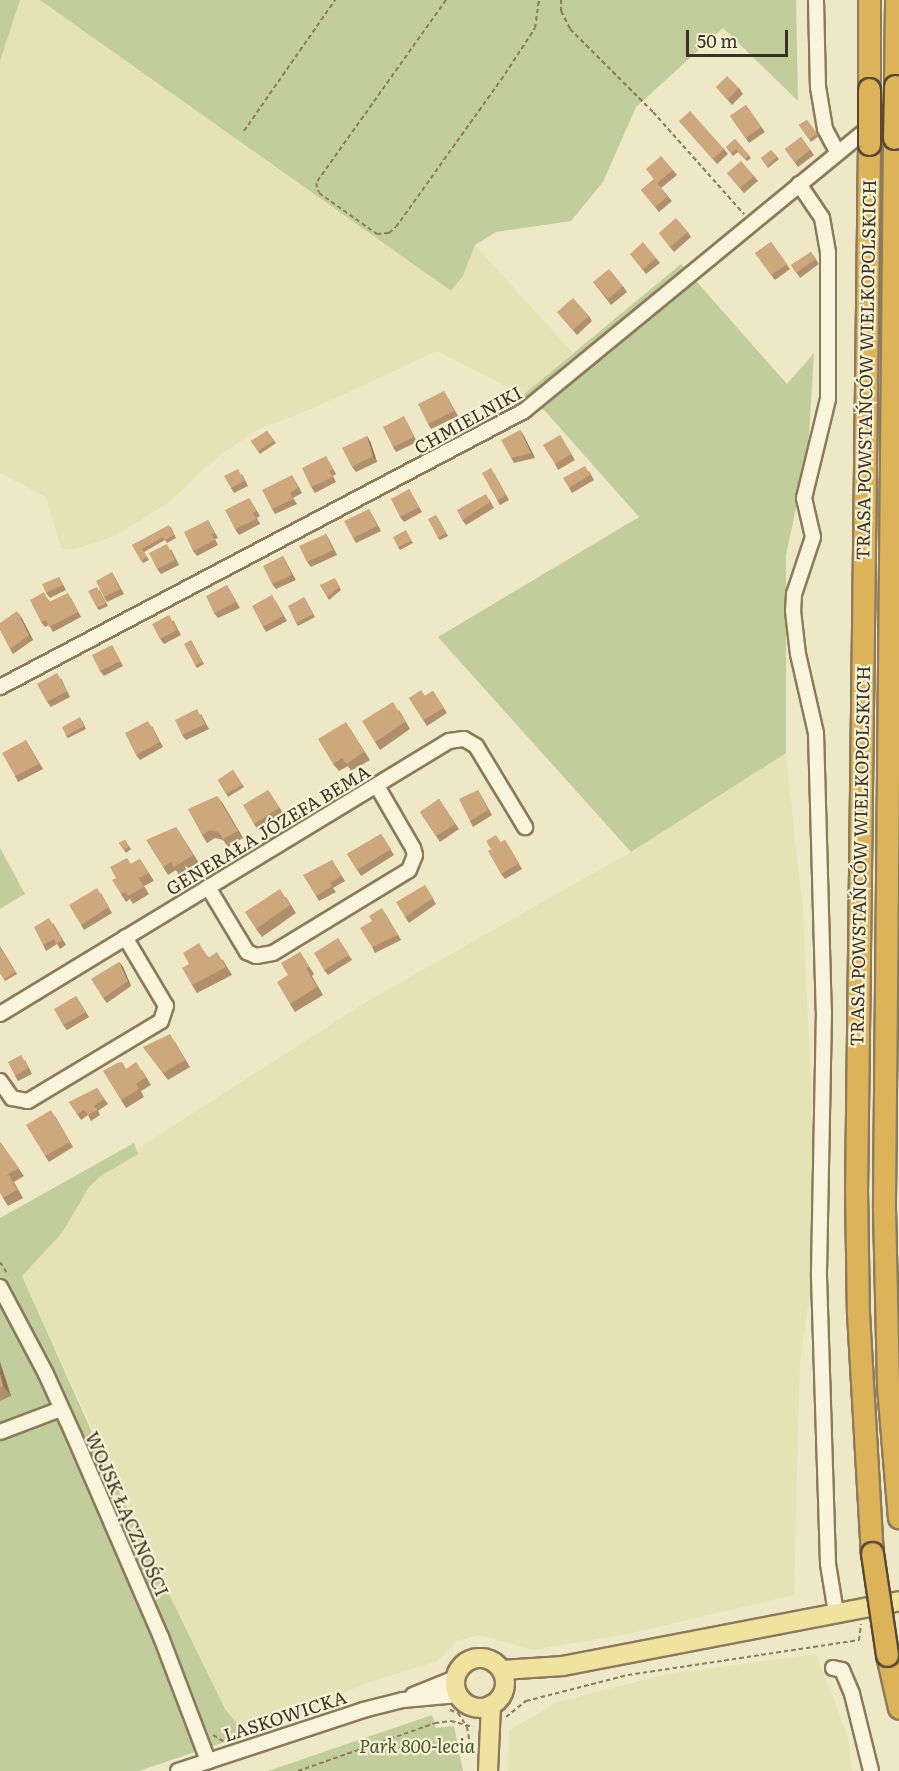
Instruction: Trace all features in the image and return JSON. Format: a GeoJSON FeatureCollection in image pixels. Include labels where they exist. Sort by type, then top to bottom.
{"type":"FeatureCollection","features":[{"type":"Feature","properties":{"kind":"highway","name":"TRASA POWSTAŃCÓW WIELKOPOLSKICH"},"geometry":{"type":"LineString","coordinates":[[869,0],[856,1189],[859,1335],[872,1552],[887,1655],[899,1708]]}},
{"type":"Feature","properties":{"kind":"highway","name":"TRASA POWSTAŃCÓW WIELKOPOLSKICH"},"geometry":{"type":"LineString","coordinates":[[896,0],[897,95],[894,138],[884,1208],[888,1388],[899,1518]]}},
{"type":"Feature","properties":{"kind":"main road"},"geometry":{"type":"LineString","coordinates":[[482,1768],[478,1727],[456,1694],[464,1663],[476,1658],[489,1659],[502,1670],[563,1666],[899,1600]]}},
{"type":"Feature","properties":{"kind":"main road"},"geometry":{"type":"LineString","coordinates":[[456,1694],[497,1699],[563,1666]]}},
{"type":"Feature","properties":{"kind":"main road"},"geometry":{"type":"LineString","coordinates":[[478,1727],[497,1699],[502,1670]]}},
{"type":"Feature","properties":{"kind":"street"},"geometry":{"type":"LineString","coordinates":[[816,0],[818,87],[825,129],[837,152]]}},
{"type":"Feature","properties":{"kind":"street","name":"CHMIELNIKI"},"geometry":{"type":"LineString","coordinates":[[0,687],[524,411],[746,216],[799,184],[837,152],[897,95]]}},
{"type":"Feature","properties":{"kind":"street"},"geometry":{"type":"LineString","coordinates":[[799,184],[822,218],[828,252],[828,399],[804,498],[813,537],[794,594],[794,611],[798,654],[816,733],[824,1011],[819,1277],[828,1564],[836,1613]]}},
{"type":"Feature","properties":{"kind":"street","name":"GENERAŁA JÓZEFA BEMA"},"geometry":{"type":"LineString","coordinates":[[0,1014],[449,741],[464,739],[476,746],[525,827]]}},
{"type":"Feature","properties":{"kind":"street"},"geometry":{"type":"LineString","coordinates":[[208,887],[247,952],[256,956],[273,952],[409,870],[415,855],[413,848],[377,786]]}},
{"type":"Feature","properties":{"kind":"street"},"geometry":{"type":"LineString","coordinates":[[0,1081],[12,1098],[28,1101],[161,1020],[166,1006],[125,937]]}},
{"type":"Feature","properties":{"kind":"street","name":"WOJSK ŁĄCZNOŚCI"},"geometry":{"type":"LineString","coordinates":[[5,1284],[161,1637],[208,1761]]}},
{"type":"Feature","properties":{"kind":"street"},"geometry":{"type":"LineString","coordinates":[[0,1432],[61,1409]]}},
{"type":"Feature","properties":{"kind":"street"},"geometry":{"type":"LineString","coordinates":[[833,1668],[842,1670],[852,1694],[871,1771]]}},
{"type":"Feature","properties":{"kind":"street","name":"LASKOWICKA"},"geometry":{"type":"LineString","coordinates":[[403,1700],[456,1694]]}},
{"type":"Feature","properties":{"kind":"street","name":"LASKOWICKA"},"geometry":{"type":"LineString","coordinates":[[178,1771],[403,1700],[456,1694]]}},
{"type":"Feature","properties":{"kind":"path"},"geometry":{"type":"LineString","coordinates":[[244,131],[335,0]]}},
{"type":"Feature","properties":{"kind":"path"},"geometry":{"type":"LineString","coordinates":[[446,0],[316,183],[319,193],[377,234],[389,233],[396,227],[501,80],[535,28],[539,0]]}},
{"type":"Feature","properties":{"kind":"path"},"geometry":{"type":"LineString","coordinates":[[561,0],[561,12],[570,28],[653,112],[746,216]]}},
{"type":"Feature","properties":{"kind":"path"},"geometry":{"type":"LineString","coordinates":[[0,1262],[5,1284]]}},
{"type":"Feature","properties":{"kind":"path"},"geometry":{"type":"LineString","coordinates":[[298,1771],[435,1723],[452,1720],[478,1727],[500,1726],[515,1707],[541,1696],[639,1673],[859,1640],[862,1623],[870,1622]]}},
{"type":"Feature","properties":{"kind":"path"},"geometry":{"type":"LineString","coordinates":[[456,1694],[442,1707],[458,1713],[478,1727],[482,1768]]}},
{"type":"Feature","properties":{"kind":"path"},"geometry":{"type":"LineString","coordinates":[[208,1728],[216,1738],[231,1742]]}},
{"type":"Feature","properties":{"kind":"shaded area"},"geometry":{"type":"Polygon","coordinates":[[[20,0],[40,0],[450,291],[463,276],[475,245],[573,353],[523,395],[437,351],[316,407],[259,429],[219,456],[168,503],[115,536],[76,549],[61,548],[46,497],[0,473],[0,61],[20,0]]]}},
{"type":"Feature","properties":{"kind":"shaded area"},"geometry":{"type":"Polygon","coordinates":[[[786,753],[803,910],[818,1237],[800,1363],[794,1595],[628,1634],[533,1650],[479,1635],[457,1641],[437,1661],[367,1683],[251,1733],[242,1730],[225,1709],[180,1619],[22,1276],[62,1233],[89,1187],[101,1176],[138,1154],[137,1149],[366,1002],[631,852],[786,753]]]}},
{"type":"Feature","properties":{"kind":"shaded area"},"geometry":{"type":"Polygon","coordinates":[[[816,1654],[848,1736],[852,1771],[508,1771],[509,1730],[558,1702],[667,1674],[816,1654]]]}},
{"type":"Feature","properties":{"kind":"green space"},"geometry":{"type":"Polygon","coordinates":[[[0,0],[20,0],[0,61],[0,0]]]}},
{"type":"Feature","properties":{"kind":"green space"},"geometry":{"type":"Polygon","coordinates":[[[40,0],[796,0],[798,101],[723,28],[636,107],[603,182],[571,221],[496,232],[475,245],[463,276],[451,291],[40,0]]]}},
{"type":"Feature","properties":{"kind":"green space"},"geometry":{"type":"Polygon","coordinates":[[[681,264],[787,384],[814,353],[808,452],[786,555],[786,753],[631,852],[438,637],[639,517],[546,412],[523,395],[681,264]]]}},
{"type":"Feature","properties":{"kind":"green space"},"geometry":{"type":"Polygon","coordinates":[[[0,848],[25,894],[0,909],[0,848]]]}},
{"type":"Feature","properties":{"kind":"green space"},"geometry":{"type":"Polygon","coordinates":[[[134,1143],[138,1154],[101,1176],[89,1187],[62,1233],[22,1276],[111,1475],[225,1709],[242,1730],[251,1733],[139,1771],[0,1771],[0,1218],[134,1143]]]}},
{"type":"Feature","properties":{"kind":"green space","name":"Park 800-lecia"},"geometry":{"type":"Polygon","coordinates":[[[432,1715],[436,1728],[454,1726],[463,1771],[268,1771],[432,1715]]]}},
{"type":"Feature","properties":{"kind":"building"},"geometry":{"type":"Polygon","coordinates":[[[727,76],[739,88],[728,99],[716,87],[727,76]]]}},
{"type":"Feature","properties":{"kind":"building"},"geometry":{"type":"Polygon","coordinates":[[[746,105],[761,127],[746,138],[730,116],[746,105]]]}},
{"type":"Feature","properties":{"kind":"building"},"geometry":{"type":"Polygon","coordinates":[[[690,111],[724,149],[713,159],[679,121],[690,111]]]}},
{"type":"Feature","properties":{"kind":"building"},"geometry":{"type":"Polygon","coordinates":[[[807,120],[817,134],[809,139],[799,125],[807,120]]]}},
{"type":"Feature","properties":{"kind":"building"},"geometry":{"type":"Polygon","coordinates":[[[801,137],[810,150],[795,162],[785,149],[801,137]]]}},
{"type":"Feature","properties":{"kind":"building"},"geometry":{"type":"Polygon","coordinates":[[[735,139],[749,155],[745,159],[736,149],[731,153],[726,147],[735,139]]]}},
{"type":"Feature","properties":{"kind":"building"},"geometry":{"type":"Polygon","coordinates":[[[771,150],[777,157],[767,166],[761,158],[771,150]]]}},
{"type":"Feature","properties":{"kind":"building"},"geometry":{"type":"Polygon","coordinates":[[[661,156],[673,170],[657,183],[668,196],[655,207],[641,190],[654,179],[646,169],[661,156]]]}},
{"type":"Feature","properties":{"kind":"building"},"geometry":{"type":"Polygon","coordinates":[[[741,161],[754,176],[740,188],[727,173],[741,161]]]}},
{"type":"Feature","properties":{"kind":"building"},"geometry":{"type":"Polygon","coordinates":[[[676,218],[688,232],[670,247],[659,233],[676,218]]]}},
{"type":"Feature","properties":{"kind":"building"},"geometry":{"type":"Polygon","coordinates":[[[643,242],[656,258],[643,269],[630,254],[643,242]]]}},
{"type":"Feature","properties":{"kind":"building"},"geometry":{"type":"Polygon","coordinates":[[[771,242],[787,264],[771,275],[755,253],[771,242]]]}},
{"type":"Feature","properties":{"kind":"building"},"geometry":{"type":"Polygon","coordinates":[[[811,252],[816,259],[796,273],[791,265],[811,252]]]}},
{"type":"Feature","properties":{"kind":"building"},"geometry":{"type":"Polygon","coordinates":[[[609,269],[623,286],[608,299],[593,282],[609,269]]]}},
{"type":"Feature","properties":{"kind":"building"},"geometry":{"type":"Polygon","coordinates":[[[573,298],[589,316],[573,330],[557,312],[573,298]]]}},
{"type":"Feature","properties":{"kind":"building"},"geometry":{"type":"Polygon","coordinates":[[[444,391],[454,411],[428,424],[418,404],[444,391]]]}},
{"type":"Feature","properties":{"kind":"building"},"geometry":{"type":"Polygon","coordinates":[[[404,416],[414,437],[393,447],[383,427],[404,416]]]}},
{"type":"Feature","properties":{"kind":"building"},"geometry":{"type":"Polygon","coordinates":[[[520,430],[531,453],[511,458],[501,440],[520,430]]]}},
{"type":"Feature","properties":{"kind":"building"},"geometry":{"type":"Polygon","coordinates":[[[267,431],[274,441],[258,451],[251,441],[267,431]]]}},
{"type":"Feature","properties":{"kind":"building"},"geometry":{"type":"Polygon","coordinates":[[[560,435],[571,454],[555,464],[543,445],[560,435]]]}},
{"type":"Feature","properties":{"kind":"building"},"geometry":{"type":"Polygon","coordinates":[[[367,436],[373,456],[352,467],[342,448],[367,436]]]}},
{"type":"Feature","properties":{"kind":"building"},"geometry":{"type":"Polygon","coordinates":[[[326,456],[333,469],[329,471],[333,477],[311,487],[302,468],[326,456]]]}},
{"type":"Feature","properties":{"kind":"building"},"geometry":{"type":"Polygon","coordinates":[[[585,466],[590,475],[569,488],[563,478],[585,466]]]}},
{"type":"Feature","properties":{"kind":"building"},"geometry":{"type":"Polygon","coordinates":[[[491,468],[506,495],[497,500],[482,473],[491,468]]]}},
{"type":"Feature","properties":{"kind":"building"},"geometry":{"type":"Polygon","coordinates":[[[238,469],[244,481],[231,488],[224,476],[238,469]]]}},
{"type":"Feature","properties":{"kind":"building"},"geometry":{"type":"Polygon","coordinates":[[[292,475],[298,488],[290,493],[293,499],[272,509],[262,490],[292,475]]]}},
{"type":"Feature","properties":{"kind":"building"},"geometry":{"type":"Polygon","coordinates":[[[409,489],[419,507],[400,517],[391,499],[409,489]]]}},
{"type":"Feature","properties":{"kind":"building"},"geometry":{"type":"Polygon","coordinates":[[[486,494],[490,502],[462,520],[457,510],[486,494]]]}},
{"type":"Feature","properties":{"kind":"building"},"geometry":{"type":"Polygon","coordinates":[[[249,498],[256,511],[253,513],[256,519],[235,529],[225,510],[249,498]]]}},
{"type":"Feature","properties":{"kind":"building"},"geometry":{"type":"Polygon","coordinates":[[[369,509],[377,526],[353,538],[344,521],[369,509]]]}},
{"type":"Feature","properties":{"kind":"building"},"geometry":{"type":"Polygon","coordinates":[[[436,515],[446,533],[438,538],[428,519],[436,515]]]}},
{"type":"Feature","properties":{"kind":"building"},"geometry":{"type":"Polygon","coordinates":[[[208,520],[215,533],[211,534],[215,540],[193,551],[184,532],[208,520]]]}},
{"type":"Feature","properties":{"kind":"building"},"geometry":{"type":"Polygon","coordinates":[[[169,525],[174,535],[165,540],[163,537],[142,549],[147,557],[141,561],[132,545],[169,525]]]}},
{"type":"Feature","properties":{"kind":"building"},"geometry":{"type":"Polygon","coordinates":[[[406,530],[411,541],[398,547],[393,537],[406,530]]]}},
{"type":"Feature","properties":{"kind":"building"},"geometry":{"type":"Polygon","coordinates":[[[326,534],[333,550],[307,562],[299,546],[326,534]]]}},
{"type":"Feature","properties":{"kind":"building"},"geometry":{"type":"Polygon","coordinates":[[[167,544],[175,560],[157,569],[149,553],[167,544]]]}},
{"type":"Feature","properties":{"kind":"building"},"geometry":{"type":"Polygon","coordinates":[[[283,556],[292,575],[272,584],[263,566],[283,556]]]}},
{"type":"Feature","properties":{"kind":"building"},"geometry":{"type":"Polygon","coordinates":[[[112,572],[120,589],[104,597],[96,581],[112,572]]]}},
{"type":"Feature","properties":{"kind":"building"},"geometry":{"type":"Polygon","coordinates":[[[59,577],[63,585],[46,593],[42,584],[59,577]]]}},
{"type":"Feature","properties":{"kind":"building"},"geometry":{"type":"Polygon","coordinates":[[[335,578],[339,587],[327,597],[320,585],[335,578]]]}},
{"type":"Feature","properties":{"kind":"building"},"geometry":{"type":"Polygon","coordinates":[[[227,585],[236,602],[214,613],[206,596],[227,585]]]}},
{"type":"Feature","properties":{"kind":"building"},"geometry":{"type":"Polygon","coordinates":[[[97,587],[106,603],[97,608],[88,591],[97,587]]]}},
{"type":"Feature","properties":{"kind":"building"},"geometry":{"type":"Polygon","coordinates":[[[44,592],[49,602],[68,593],[78,612],[49,627],[46,620],[41,622],[30,600],[44,592]]]}},
{"type":"Feature","properties":{"kind":"building"},"geometry":{"type":"Polygon","coordinates":[[[272,595],[283,616],[263,627],[252,606],[272,595]]]}},
{"type":"Feature","properties":{"kind":"building"},"geometry":{"type":"Polygon","coordinates":[[[304,597],[313,614],[296,623],[288,606],[304,597]]]}},
{"type":"Feature","properties":{"kind":"building"},"geometry":{"type":"Polygon","coordinates":[[[17,611],[29,635],[10,649],[0,630],[0,623],[17,611]]]}},
{"type":"Feature","properties":{"kind":"building"},"geometry":{"type":"Polygon","coordinates":[[[169,615],[177,630],[160,639],[152,624],[169,615]]]}},
{"type":"Feature","properties":{"kind":"building"},"geometry":{"type":"Polygon","coordinates":[[[191,640],[202,662],[195,665],[184,644],[191,640]]]}},
{"type":"Feature","properties":{"kind":"building"},"geometry":{"type":"Polygon","coordinates":[[[112,645],[120,661],[100,671],[92,655],[112,645]]]}},
{"type":"Feature","properties":{"kind":"building"},"geometry":{"type":"Polygon","coordinates":[[[57,673],[67,691],[47,702],[37,684],[57,673]]]}},
{"type":"Feature","properties":{"kind":"building"},"geometry":{"type":"Polygon","coordinates":[[[421,690],[425,696],[433,691],[444,708],[423,720],[409,698],[421,690]]]}},
{"type":"Feature","properties":{"kind":"building"},"geometry":{"type":"Polygon","coordinates":[[[393,702],[405,722],[375,742],[362,721],[393,702]]]}},
{"type":"Feature","properties":{"kind":"building"},"geometry":{"type":"Polygon","coordinates":[[[197,709],[205,724],[182,735],[175,720],[197,709]]]}},
{"type":"Feature","properties":{"kind":"building"},"geometry":{"type":"Polygon","coordinates":[[[80,717],[84,726],[66,736],[62,727],[80,717]]]}},
{"type":"Feature","properties":{"kind":"building"},"geometry":{"type":"Polygon","coordinates":[[[148,721],[160,742],[136,755],[125,733],[148,721]]]}},
{"type":"Feature","properties":{"kind":"building"},"geometry":{"type":"Polygon","coordinates":[[[346,722],[364,752],[346,764],[342,758],[333,764],[318,739],[346,722]]]}},
{"type":"Feature","properties":{"kind":"building"},"geometry":{"type":"Polygon","coordinates":[[[26,740],[39,764],[15,776],[2,753],[26,740]]]}},
{"type":"Feature","properties":{"kind":"building"},"geometry":{"type":"Polygon","coordinates":[[[233,770],[242,785],[226,794],[218,780],[233,770]]]}},
{"type":"Feature","properties":{"kind":"building"},"geometry":{"type":"Polygon","coordinates":[[[268,790],[279,808],[254,824],[243,805],[268,790]]]}},
{"type":"Feature","properties":{"kind":"building"},"geometry":{"type":"Polygon","coordinates":[[[478,790],[488,810],[470,821],[459,799],[478,790]]]}},
{"type":"Feature","properties":{"kind":"building"},"geometry":{"type":"Polygon","coordinates":[[[217,796],[238,831],[223,839],[219,832],[210,830],[202,835],[188,809],[217,796]]]}},
{"type":"Feature","properties":{"kind":"building"},"geometry":{"type":"Polygon","coordinates":[[[439,799],[455,824],[436,836],[420,812],[439,799]]]}},
{"type":"Feature","properties":{"kind":"building"},"geometry":{"type":"Polygon","coordinates":[[[176,827],[193,855],[174,867],[171,862],[163,867],[146,840],[176,827]]]}},
{"type":"Feature","properties":{"kind":"building"},"geometry":{"type":"Polygon","coordinates":[[[381,834],[391,849],[357,870],[347,854],[381,834]]]}},
{"type":"Feature","properties":{"kind":"building"},"geometry":{"type":"Polygon","coordinates":[[[496,835],[501,843],[491,849],[486,841],[496,835]]]}},
{"type":"Feature","properties":{"kind":"building"},"geometry":{"type":"Polygon","coordinates":[[[125,840],[129,847],[124,850],[119,843],[125,840]]]}},
{"type":"Feature","properties":{"kind":"building"},"geometry":{"type":"Polygon","coordinates":[[[505,840],[519,863],[501,874],[488,851],[505,840]]]}},
{"type":"Feature","properties":{"kind":"building"},"geometry":{"type":"Polygon","coordinates":[[[127,858],[131,864],[140,859],[149,873],[139,878],[144,887],[128,896],[125,892],[121,894],[112,880],[116,878],[110,867],[127,858]]]}},
{"type":"Feature","properties":{"kind":"building"},"geometry":{"type":"Polygon","coordinates":[[[332,860],[341,876],[330,883],[332,886],[316,896],[303,875],[332,860]]]}},
{"type":"Feature","properties":{"kind":"building"},"geometry":{"type":"Polygon","coordinates":[[[425,885],[433,898],[405,917],[396,902],[425,885]]]}},
{"type":"Feature","properties":{"kind":"building"},"geometry":{"type":"Polygon","coordinates":[[[97,888],[109,907],[81,925],[69,905],[97,888]]]}},
{"type":"Feature","properties":{"kind":"building"},"geometry":{"type":"Polygon","coordinates":[[[280,889],[290,905],[256,929],[245,912],[280,889]]]}},
{"type":"Feature","properties":{"kind":"building"},"geometry":{"type":"Polygon","coordinates":[[[382,908],[398,935],[372,947],[360,928],[372,921],[369,916],[382,908]]]}},
{"type":"Feature","properties":{"kind":"building"},"geometry":{"type":"Polygon","coordinates":[[[49,918],[62,940],[56,944],[54,939],[43,945],[34,927],[49,918]]]}},
{"type":"Feature","properties":{"kind":"building"},"geometry":{"type":"Polygon","coordinates":[[[338,938],[349,955],[324,970],[314,953],[338,938]]]}},
{"type":"Feature","properties":{"kind":"building"},"geometry":{"type":"Polygon","coordinates":[[[199,943],[208,958],[217,952],[226,967],[192,985],[182,968],[189,964],[183,953],[199,943]]]}},
{"type":"Feature","properties":{"kind":"building"},"geometry":{"type":"Polygon","coordinates":[[[0,947],[15,972],[4,979],[0,973],[0,947]]]}},
{"type":"Feature","properties":{"kind":"building"},"geometry":{"type":"Polygon","coordinates":[[[300,952],[317,987],[290,1004],[277,982],[288,975],[281,963],[300,952]]]}},
{"type":"Feature","properties":{"kind":"building"},"geometry":{"type":"Polygon","coordinates":[[[119,962],[128,981],[103,998],[91,979],[119,962]]]}},
{"type":"Feature","properties":{"kind":"building"},"geometry":{"type":"Polygon","coordinates":[[[76,996],[86,1012],[63,1025],[54,1009],[76,996]]]}},
{"type":"Feature","properties":{"kind":"building"},"geometry":{"type":"Polygon","coordinates":[[[170,1034],[185,1060],[163,1073],[143,1047],[170,1034]]]}},
{"type":"Feature","properties":{"kind":"building"},"geometry":{"type":"Polygon","coordinates":[[[21,1055],[29,1068],[15,1076],[8,1062],[21,1055]]]}},
{"type":"Feature","properties":{"kind":"building"},"geometry":{"type":"Polygon","coordinates":[[[122,1062],[126,1069],[136,1062],[146,1077],[136,1084],[139,1089],[121,1100],[103,1071],[122,1062]]]}},
{"type":"Feature","properties":{"kind":"building"},"geometry":{"type":"Polygon","coordinates":[[[97,1088],[104,1099],[94,1106],[97,1110],[88,1115],[84,1110],[77,1114],[69,1102],[97,1088]]]}},
{"type":"Feature","properties":{"kind":"building"},"geometry":{"type":"Polygon","coordinates":[[[51,1110],[70,1142],[45,1156],[26,1125],[51,1110]]]}},
{"type":"Feature","properties":{"kind":"building"},"geometry":{"type":"Polygon","coordinates":[[[0,1142],[19,1168],[5,1176],[9,1175],[17,1190],[3,1198],[0,1193],[0,1142]]]}}]}
